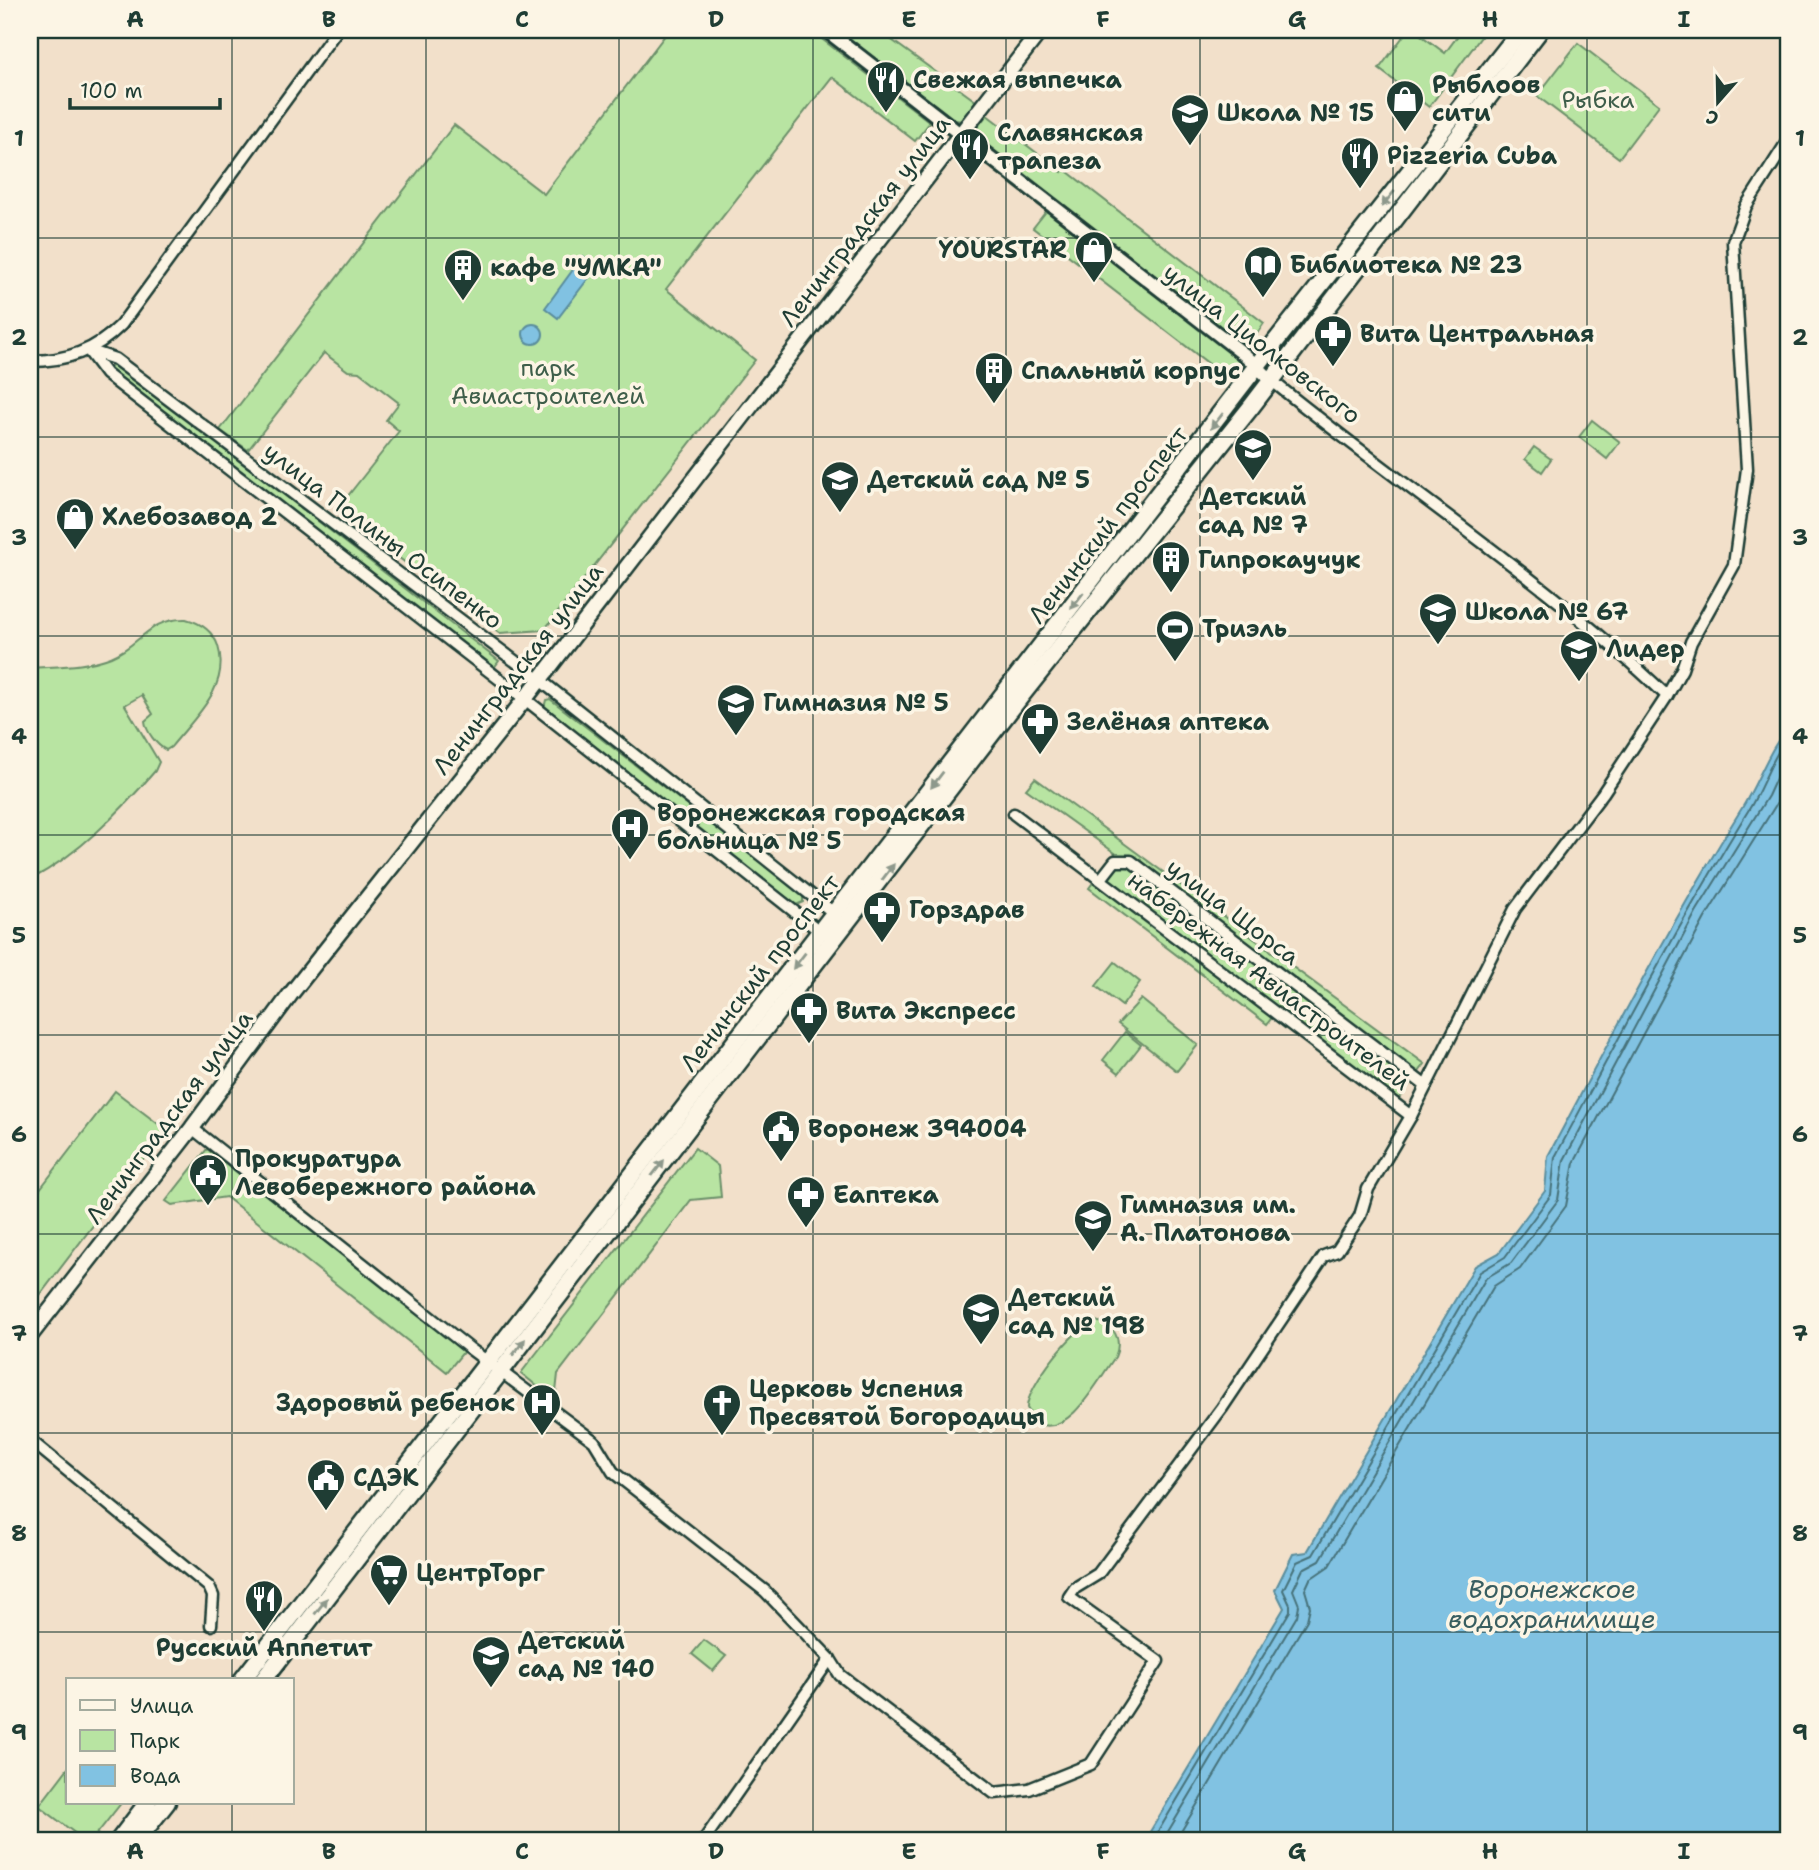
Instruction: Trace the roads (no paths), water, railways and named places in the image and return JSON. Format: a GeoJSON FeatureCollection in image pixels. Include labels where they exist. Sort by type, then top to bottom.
{"type":"FeatureCollection","features":[{"type":"Feature","properties":{"kind":"main road","name":"Ленинградская улица"},"geometry":{"type":"LineString","coordinates":[[30,1336],[192,1128],[290,995],[540,680],[1041,30]]}},
{"type":"Feature","properties":{"kind":"main road","name":"Ленинский проспект"},"geometry":{"type":"LineString","coordinates":[[265,1678],[494,1366],[821,932],[1521,30]]}},
{"type":"Feature","properties":{"kind":"main road","name":"Ленинский проспект"},"geometry":{"type":"LineString","coordinates":[[244,1678],[840,934],[1020,697],[1271,380],[1540,30]]}},
{"type":"Feature","properties":{"kind":"main road"},"geometry":{"type":"LineString","coordinates":[[118,1840],[146,1804]]}},
{"type":"Feature","properties":{"kind":"main road"},"geometry":{"type":"LineString","coordinates":[[137,1840],[165,1804]]}},
{"type":"Feature","properties":{"kind":"street"},"geometry":{"type":"LineString","coordinates":[[30,361],[60,359],[88,350],[105,341],[121,325],[337,30]]}},
{"type":"Feature","properties":{"kind":"street","name":"улица Циолковского"},"geometry":{"type":"LineString","coordinates":[[827,30],[1258,367],[1271,380],[1575,615],[1667,696]]}},
{"type":"Feature","properties":{"kind":"street","name":"набережная Авиастроителей"},"geometry":{"type":"LineString","coordinates":[[830,1659],[840,1675],[994,1793],[1029,1788],[1091,1764],[1158,1661],[1069,1597],[1075,1588],[1098,1574],[1222,1408],[1325,1256],[1337,1251],[1360,1216],[1368,1189],[1411,1116],[1515,909],[1603,793],[1667,696],[1682,670],[1691,642],[1734,565],[1747,461],[1733,242],[1746,206],[1789,139]]}},
{"type":"Feature","properties":{"kind":"street","name":"улица Полины Осипенко"},"geometry":{"type":"LineString","coordinates":[[88,350],[115,359],[540,680],[835,914]]}},
{"type":"Feature","properties":{"kind":"street","name":"улица Полины Осипенко"},"geometry":{"type":"LineString","coordinates":[[88,350],[106,374],[821,932]]}},
{"type":"Feature","properties":{"kind":"street"},"geometry":{"type":"LineString","coordinates":[[1014,814],[1101,879]]}},
{"type":"Feature","properties":{"kind":"street","name":"улица Щорса"},"geometry":{"type":"LineString","coordinates":[[1101,879],[1115,861],[1131,860],[1426,1086]]}},
{"type":"Feature","properties":{"kind":"street","name":"набережная Авиастроителей"},"geometry":{"type":"LineString","coordinates":[[1101,879],[1411,1116]]}},
{"type":"Feature","properties":{"kind":"street"},"geometry":{"type":"LineString","coordinates":[[821,932],[840,934],[835,914]]}},
{"type":"Feature","properties":{"kind":"street"},"geometry":{"type":"LineString","coordinates":[[192,1128],[494,1366],[594,1441],[613,1472],[765,1591],[830,1659],[704,1840]]}},
{"type":"Feature","properties":{"kind":"street"},"geometry":{"type":"LineString","coordinates":[[30,1440],[209,1587],[213,1596],[211,1625]]}},
{"type":"Feature","properties":{"kind":"water"},"geometry":{"type":"Polygon","coordinates":[[[583,256],[597,267],[558,318],[545,308],[583,256]]]}},
{"type":"Feature","properties":{"kind":"water"},"geometry":{"type":"Polygon","coordinates":[[[533,324],[540,327],[543,334],[540,341],[533,344],[526,341],[523,334],[526,327],[533,324]]]}},
{"type":"Feature","properties":{"kind":"water","name":"Воронежское водохранилище"},"geometry":{"type":"Polygon","coordinates":[[[1789,726],[1789,1840],[1145,1840],[1284,1608],[1275,1590],[1293,1554],[1307,1552],[1475,1266],[1499,1253],[1545,1191],[1548,1156],[1666,937],[1748,798],[1775,745],[1789,726]]]}},
{"type":"Feature","properties":{"kind":"place","name":"Свежая выпечка"},"geometry":{"type":"Point","coordinates":[886,114]}},
{"type":"Feature","properties":{"kind":"place","name":"Рыблоов сити"},"geometry":{"type":"Point","coordinates":[1405,133]}},
{"type":"Feature","properties":{"kind":"place","name":"Школа № 15"},"geometry":{"type":"Point","coordinates":[1190,147]}},
{"type":"Feature","properties":{"kind":"place","name":"Славянская трапеза"},"geometry":{"type":"Point","coordinates":[970,181]}},
{"type":"Feature","properties":{"kind":"place","name":"Pizzeria Cuba"},"geometry":{"type":"Point","coordinates":[1360,190]}},
{"type":"Feature","properties":{"kind":"place","name":"YOURSTAR"},"geometry":{"type":"Point","coordinates":[1094,284]}},
{"type":"Feature","properties":{"kind":"place","name":"Библиотека № 23"},"geometry":{"type":"Point","coordinates":[1263,299]}},
{"type":"Feature","properties":{"kind":"place","name":"кафе \"УМКА\""},"geometry":{"type":"Point","coordinates":[463,302]}},
{"type":"Feature","properties":{"kind":"place","name":"Вита Центральная"},"geometry":{"type":"Point","coordinates":[1333,368]}},
{"type":"Feature","properties":{"kind":"place","name":"Спальный корпус"},"geometry":{"type":"Point","coordinates":[994,405]}},
{"type":"Feature","properties":{"kind":"place","name":"Детский сад № 7"},"geometry":{"type":"Point","coordinates":[1253,482]}},
{"type":"Feature","properties":{"kind":"place","name":"Детский сад № 5"},"geometry":{"type":"Point","coordinates":[840,514]}},
{"type":"Feature","properties":{"kind":"place","name":"Хлебозавод 2"},"geometry":{"type":"Point","coordinates":[75,551]}},
{"type":"Feature","properties":{"kind":"place","name":"Гипрокаучук"},"geometry":{"type":"Point","coordinates":[1171,594]}},
{"type":"Feature","properties":{"kind":"place","name":"Школа № 67"},"geometry":{"type":"Point","coordinates":[1438,646]}},
{"type":"Feature","properties":{"kind":"place","name":"Триэль"},"geometry":{"type":"Point","coordinates":[1175,663]}},
{"type":"Feature","properties":{"kind":"place","name":"Лидер"},"geometry":{"type":"Point","coordinates":[1579,683]}},
{"type":"Feature","properties":{"kind":"place","name":"Гимназия № 5"},"geometry":{"type":"Point","coordinates":[736,737]}},
{"type":"Feature","properties":{"kind":"place","name":"Зелёная аптека"},"geometry":{"type":"Point","coordinates":[1040,756]}},
{"type":"Feature","properties":{"kind":"place","name":"Воронежская городская больница № 5"},"geometry":{"type":"Point","coordinates":[630,861]}},
{"type":"Feature","properties":{"kind":"place","name":"Горздрав"},"geometry":{"type":"Point","coordinates":[882,944]}},
{"type":"Feature","properties":{"kind":"place","name":"Вита Экспресс"},"geometry":{"type":"Point","coordinates":[809,1045]}},
{"type":"Feature","properties":{"kind":"place","name":"Воронеж 394004"},"geometry":{"type":"Point","coordinates":[781,1163]}},
{"type":"Feature","properties":{"kind":"place","name":"Прокуратура Левобережного района"},"geometry":{"type":"Point","coordinates":[208,1207]}},
{"type":"Feature","properties":{"kind":"place","name":"Еаптека"},"geometry":{"type":"Point","coordinates":[806,1229]}},
{"type":"Feature","properties":{"kind":"place","name":"Гимназия им. А. Платонова"},"geometry":{"type":"Point","coordinates":[1093,1253]}},
{"type":"Feature","properties":{"kind":"place","name":"Детский сад № 198"},"geometry":{"type":"Point","coordinates":[981,1346]}},
{"type":"Feature","properties":{"kind":"place","name":"Здоровый ребенок"},"geometry":{"type":"Point","coordinates":[542,1437]}},
{"type":"Feature","properties":{"kind":"place","name":"Церковь Успения Пресвятой Богородицы"},"geometry":{"type":"Point","coordinates":[722,1437]}},
{"type":"Feature","properties":{"kind":"place","name":"СДЭК"},"geometry":{"type":"Point","coordinates":[326,1512]}},
{"type":"Feature","properties":{"kind":"place","name":"ЦентрТорг"},"geometry":{"type":"Point","coordinates":[389,1607]}},
{"type":"Feature","properties":{"kind":"place","name":"Русский Аппетит"},"geometry":{"type":"Point","coordinates":[264,1633]}},
{"type":"Feature","properties":{"kind":"place","name":"Детский сад № 140"},"geometry":{"type":"Point","coordinates":[491,1689]}},
{"type":"Feature","properties":{"kind":"park label","name":"Рыбка"},"geometry":{"type":"Point","coordinates":[1598,100]}},
{"type":"Feature","properties":{"kind":"park label","name":"парк Авиастроителей"},"geometry":{"type":"Point","coordinates":[548,382]}}]}
